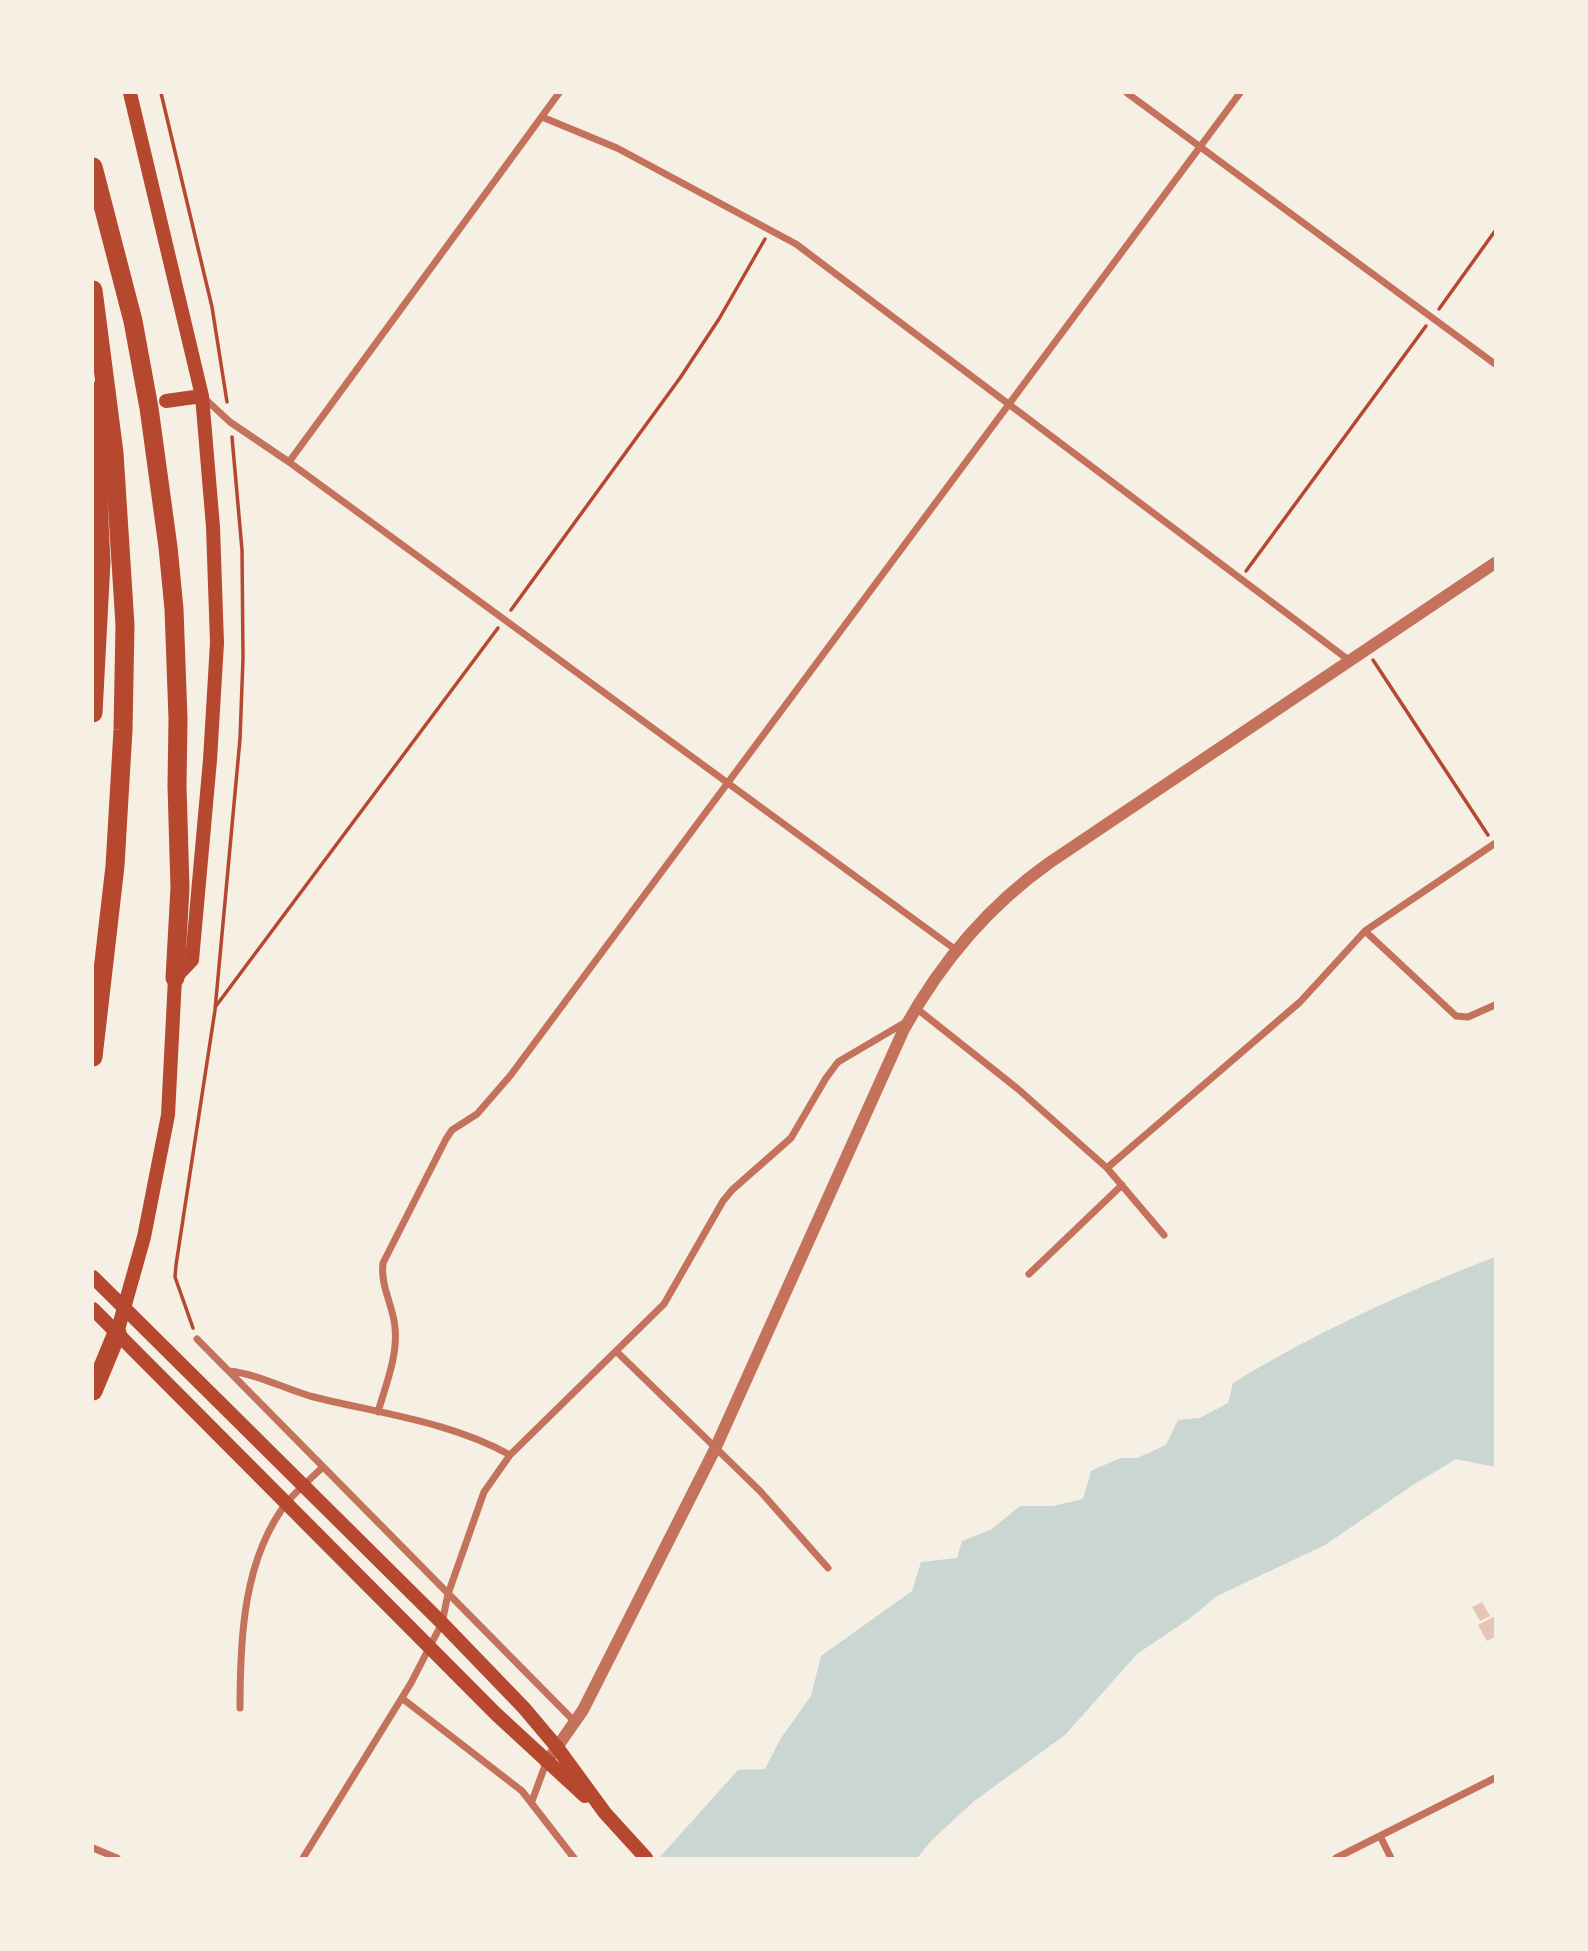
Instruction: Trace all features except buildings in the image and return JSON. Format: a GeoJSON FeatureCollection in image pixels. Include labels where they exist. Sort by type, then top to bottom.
{"type":"FeatureCollection","features":[{"type":"Feature","properties":{"kind":"highway"},"geometry":{"type":"LineString","coordinates":[[93,167],[133,321],[161,481],[168,547],[174,608],[178,719],[180,888],[175,978]]}},
{"type":"Feature","properties":{"kind":"highway"},"geometry":{"type":"LineString","coordinates":[[93,290],[114,453],[125,625],[116,866],[93,1057]]}},
{"type":"Feature","properties":{"kind":"highway"},"geometry":{"type":"LineString","coordinates":[[93,713],[102,562],[94,420],[105,375]]}},
{"type":"Feature","properties":{"kind":"highway"},"geometry":{"type":"LineString","coordinates":[[93,1391],[117,1333]]}},
{"type":"Feature","properties":{"kind":"main road"},"geometry":{"type":"LineString","coordinates":[[117,1333],[144,1237],[168,1115],[175,978],[192,960],[200,894],[217,643],[213,527],[202,396],[130,93]]}},
{"type":"Feature","properties":{"kind":"main road"},"geometry":{"type":"LineString","coordinates":[[166,401],[202,396]]}},
{"type":"Feature","properties":{"kind":"main road"},"geometry":{"type":"LineString","coordinates":[[93,1277],[304,1485],[524,1708],[556,1746],[605,1813],[646,1858]]}},
{"type":"Feature","properties":{"kind":"main road"},"geometry":{"type":"LineString","coordinates":[[93,1309],[546,1763],[605,1813]]}},
{"type":"Feature","properties":{"kind":"street"},"geometry":{"type":"LineString","coordinates":[[289,462],[559,93]]}},
{"type":"Feature","properties":{"kind":"street"},"geometry":{"type":"LineString","coordinates":[[1127,93],[1495,364]]}},
{"type":"Feature","properties":{"kind":"street"},"geometry":{"type":"LineString","coordinates":[[379,1412],[396,1342],[393,1313],[382,1273],[383,1263],[446,1139],[452,1130],[477,1114],[510,1076],[1240,93]]}},
{"type":"Feature","properties":{"kind":"street"},"geometry":{"type":"LineString","coordinates":[[542,117],[617,148],[778,233],[1350,660]]}},
{"type":"Feature","properties":{"kind":"street"},"geometry":{"type":"LineString","coordinates":[[202,396],[230,422],[289,462],[956,950]]}},
{"type":"Feature","properties":{"kind":"street"},"geometry":{"type":"LineString","coordinates":[[532,1801],[546,1763],[575,1723],[715,1449],[909,1021],[956,950],[985,916],[1031,876],[1495,563]]}},
{"type":"Feature","properties":{"kind":"street"},"geometry":{"type":"LineString","coordinates":[[1107,1168],[1300,1002],[1366,930],[1494,844]]}},
{"type":"Feature","properties":{"kind":"street"},"geometry":{"type":"LineString","coordinates":[[1366,930],[1456,1016],[1468,1017],[1495,1005]]}},
{"type":"Feature","properties":{"kind":"street"},"geometry":{"type":"LineString","coordinates":[[916,1007],[1017,1089],[1107,1168],[1164,1235]]}},
{"type":"Feature","properties":{"kind":"street"},"geometry":{"type":"LineString","coordinates":[[303,1858],[403,1699],[442,1623],[449,1594],[484,1492],[510,1455],[664,1304],[715,1213],[732,1190],[791,1139],[832,1069],[850,1054],[909,1021]]}},
{"type":"Feature","properties":{"kind":"street"},"geometry":{"type":"LineString","coordinates":[[1029,1274],[1122,1185]]}},
{"type":"Feature","properties":{"kind":"street"},"geometry":{"type":"LineString","coordinates":[[197,1339],[575,1723]]}},
{"type":"Feature","properties":{"kind":"street"},"geometry":{"type":"LineString","coordinates":[[617,1352],[785,1517],[828,1568]]}},
{"type":"Feature","properties":{"kind":"street"},"geometry":{"type":"LineString","coordinates":[[228,1371],[242,1372],[295,1391],[447,1430],[510,1455]]}},
{"type":"Feature","properties":{"kind":"street"},"geometry":{"type":"LineString","coordinates":[[240,1708],[240,1676],[248,1593],[263,1545],[287,1503],[323,1467]]}},
{"type":"Feature","properties":{"kind":"street"},"geometry":{"type":"LineString","coordinates":[[403,1699],[532,1801],[574,1858]]}},
{"type":"Feature","properties":{"kind":"street"},"geometry":{"type":"LineString","coordinates":[[1336,1858],[1495,1778]]}},
{"type":"Feature","properties":{"kind":"street"},"geometry":{"type":"LineString","coordinates":[[1380,1836],[1391,1858]]}},
{"type":"Feature","properties":{"kind":"street"},"geometry":{"type":"LineString","coordinates":[[93,1847],[117,1858]]}},
{"type":"Feature","properties":{"kind":"path"},"geometry":{"type":"LineString","coordinates":[[1241,578],[1495,231]]}},
{"type":"Feature","properties":{"kind":"path"},"geometry":{"type":"LineString","coordinates":[[1366,650],[1494,844]]}},
{"type":"Feature","properties":{"kind":"shaded area"},"geometry":{"type":"Polygon","coordinates":[[[1495,1257],[1495,1467],[1456,1459],[1325,1545],[1217,1596],[1189,1619],[1137,1654],[1065,1735],[973,1802],[932,1840],[917,1858],[659,1858],[738,1770],[765,1769],[781,1738],[811,1696],[821,1656],[912,1591],[921,1562],[957,1558],[962,1541],[992,1529],[1020,1506],[1053,1506],[1083,1499],[1091,1471],[1120,1458],[1137,1458],[1166,1445],[1178,1420],[1200,1418],[1228,1403],[1233,1383],[1264,1364],[1361,1314],[1495,1257]]]}}]}
